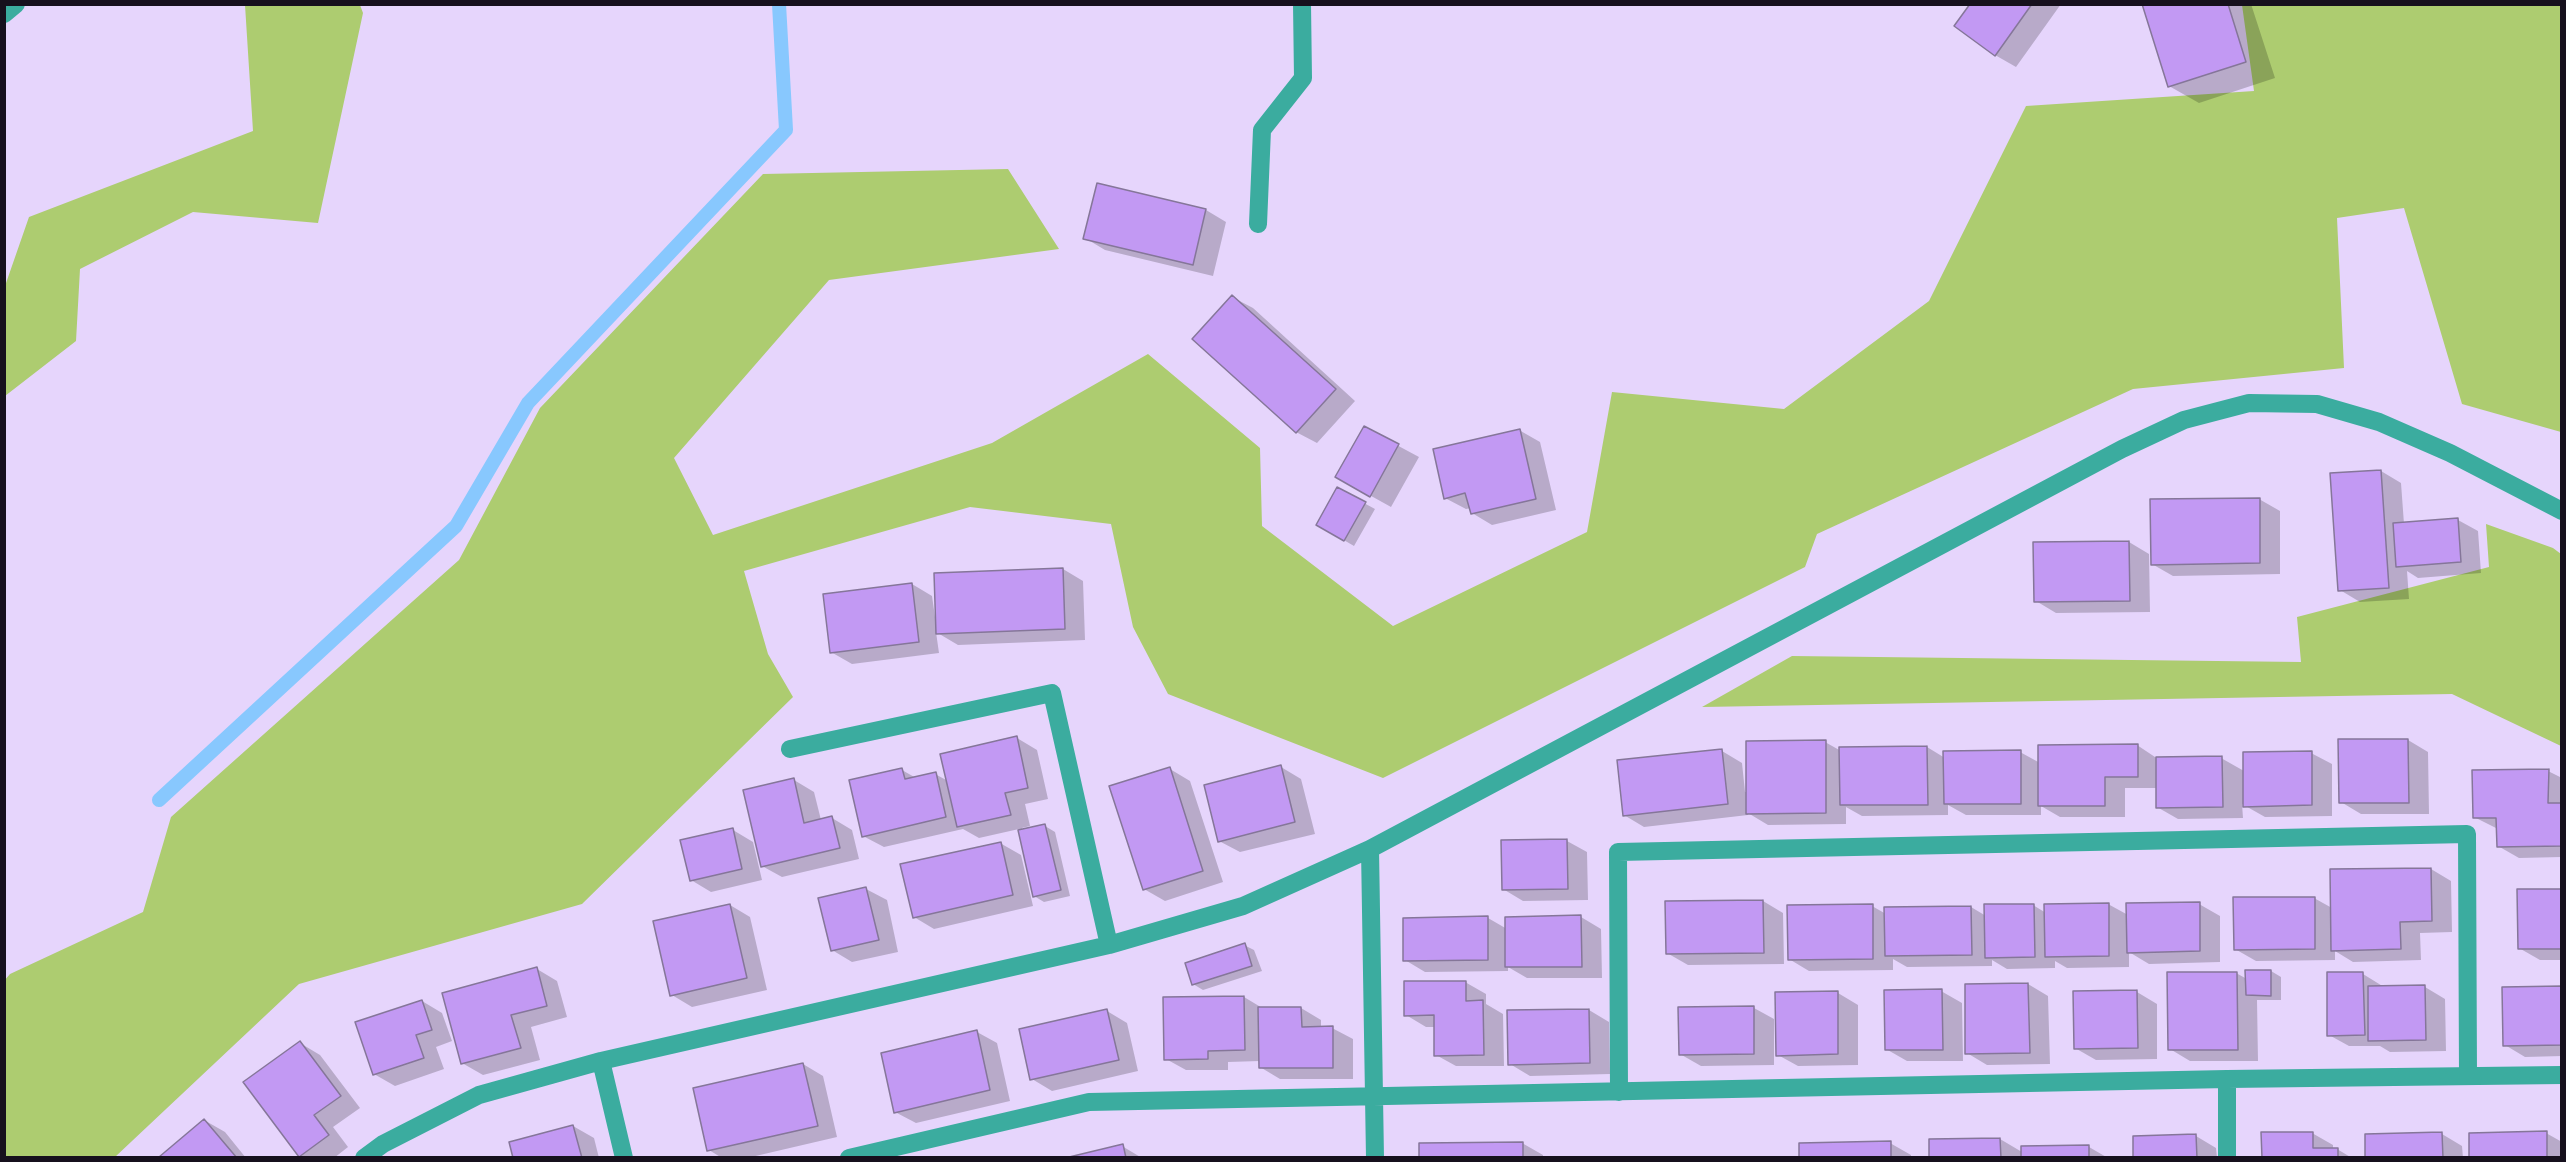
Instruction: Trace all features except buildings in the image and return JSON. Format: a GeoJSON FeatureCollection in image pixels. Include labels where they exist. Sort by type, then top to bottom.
{"type":"FeatureCollection","features":[{"type":"Feature","properties":{"kind":"street"},"geometry":{"type":"LineString","coordinates":[[4,14],[16,4]]}},
{"type":"Feature","properties":{"kind":"street"},"geometry":{"type":"LineString","coordinates":[[1258,224],[1262,130],[1303,78],[1302,4]]}},
{"type":"Feature","properties":{"kind":"street"},"geometry":{"type":"LineString","coordinates":[[364,1158],[382,1144],[479,1095],[601,1061],[1109,945],[1243,906],[1370,849],[2122,449],[2184,420],[2249,403],[2317,404],[2379,422],[2450,453],[2562,511]]}},
{"type":"Feature","properties":{"kind":"street"},"geometry":{"type":"LineString","coordinates":[[790,749],[1052,693],[1109,945]]}},
{"type":"Feature","properties":{"kind":"street"},"geometry":{"type":"LineString","coordinates":[[1619,1092],[1618,852],[2455,834],[2467,834],[2468,1076]]}},
{"type":"Feature","properties":{"kind":"street"},"geometry":{"type":"LineString","coordinates":[[1370,849],[1375,1158]]}},
{"type":"Feature","properties":{"kind":"street"},"geometry":{"type":"LineString","coordinates":[[601,1061],[624,1158]]}},
{"type":"Feature","properties":{"kind":"street"},"geometry":{"type":"LineString","coordinates":[[849,1158],[1089,1102],[2227,1079],[2562,1075]]}},
{"type":"Feature","properties":{"kind":"street"},"geometry":{"type":"LineString","coordinates":[[2227,1079],[2228,1158]]}},
{"type":"Feature","properties":{"kind":"green space"},"geometry":{"type":"Polygon","coordinates":[[[245,5],[360,5],[363,13],[318,223],[193,212],[80,269],[76,341],[5,396],[5,286],[29,217],[253,131],[245,5]]]}},
{"type":"Feature","properties":{"kind":"green space"},"geometry":{"type":"Polygon","coordinates":[[[2242,5],[2561,5],[2561,432],[2462,404],[2404,208],[2337,218],[2344,368],[2133,389],[1817,534],[1805,567],[1383,778],[1168,694],[1133,627],[1111,524],[970,507],[744,571],[768,654],[793,697],[582,904],[299,984],[115,1157],[5,1157],[4,981],[10,974],[143,912],[171,817],[459,560],[540,408],[763,174],[1008,169],[1059,249],[829,280],[674,458],[713,535],[992,443],[1148,354],[1260,448],[1262,526],[1393,626],[1587,532],[1612,392],[1784,409],[1929,301],[2026,106],[2254,91],[2242,5]]]}},
{"type":"Feature","properties":{"kind":"green space"},"geometry":{"type":"Polygon","coordinates":[[[2486,524],[2553,548],[2561,554],[2561,746],[2452,694],[1702,707],[1792,656],[2301,662],[2297,617],[2489,567],[2486,524]]]}},
{"type":"Feature","properties":{"kind":"waterway"},"geometry":{"type":"LineString","coordinates":[[159,800],[456,526],[528,403],[786,130],[779,4]]}}]}
